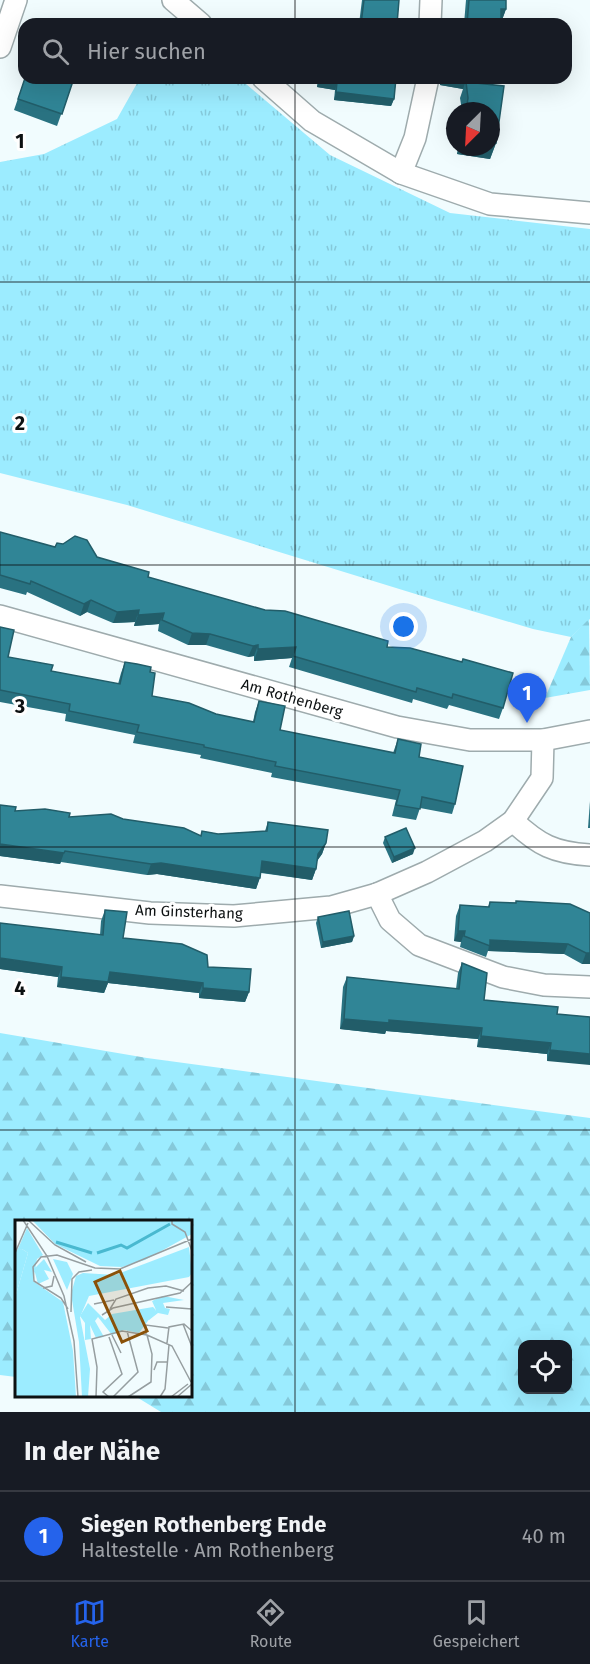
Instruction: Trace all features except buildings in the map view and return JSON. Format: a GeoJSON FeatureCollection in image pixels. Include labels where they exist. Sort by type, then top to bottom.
{"type":"FeatureCollection","features":[{"type":"Feature","properties":{"kind":"street"},"geometry":{"type":"LineString","coordinates":[[0,47],[16,0]]}},
{"type":"Feature","properties":{"kind":"street"},"geometry":{"type":"LineString","coordinates":[[173,0],[194,18]]}},
{"type":"Feature","properties":{"kind":"street"},"geometry":{"type":"LineString","coordinates":[[430,18],[431,0]]}},
{"type":"Feature","properties":{"kind":"street"},"geometry":{"type":"LineString","coordinates":[[270,84],[312,121],[401,173],[490,204],[590,213]]}},
{"type":"Feature","properties":{"kind":"street"},"geometry":{"type":"LineString","coordinates":[[401,173],[415,138],[427,84]]}},
{"type":"Feature","properties":{"kind":"street","name":"Am Rothenberg"},"geometry":{"type":"LineString","coordinates":[[0,616],[397,727],[470,740],[543,740],[590,730]]}},
{"type":"Feature","properties":{"kind":"street","name":"Am Ginsterhang"},"geometry":{"type":"LineString","coordinates":[[0,896],[150,913],[234,916],[332,907],[377,894],[436,867],[485,840],[513,821],[542,778],[543,740]]}},
{"type":"Feature","properties":{"kind":"street"},"geometry":{"type":"LineString","coordinates":[[513,821],[527,834],[553,850],[567,854],[590,855]]}},
{"type":"Feature","properties":{"kind":"street"},"geometry":{"type":"LineString","coordinates":[[377,894],[390,920],[419,945],[503,977],[544,985],[590,987]]}},
{"type":"Feature","properties":{"kind":"green space"},"geometry":{"type":"Polygon","coordinates":[[[137,84],[246,84],[330,155],[450,213],[590,229],[590,619],[571,637],[533,629],[435,600],[127,505],[0,473],[0,162],[44,154],[117,119],[137,84]]]}},
{"type":"Feature","properties":{"kind":"green space"},"geometry":{"type":"Polygon","coordinates":[[[589,619],[590,690],[545,698],[571,637],[589,619]]]}},
{"type":"Feature","properties":{"kind":"green space"},"geometry":{"type":"Polygon","coordinates":[[[0,1033],[147,1058],[590,1118],[590,1412],[161,1412],[137,1397],[192,1397],[192,1220],[15,1220],[15,1377],[0,1375],[0,1033]]]}},
{"type":"Feature","properties":{"kind":"place","name":"Siegen Rothenberg Ende"},"geometry":{"type":"Point","coordinates":[527,723]}}]}
